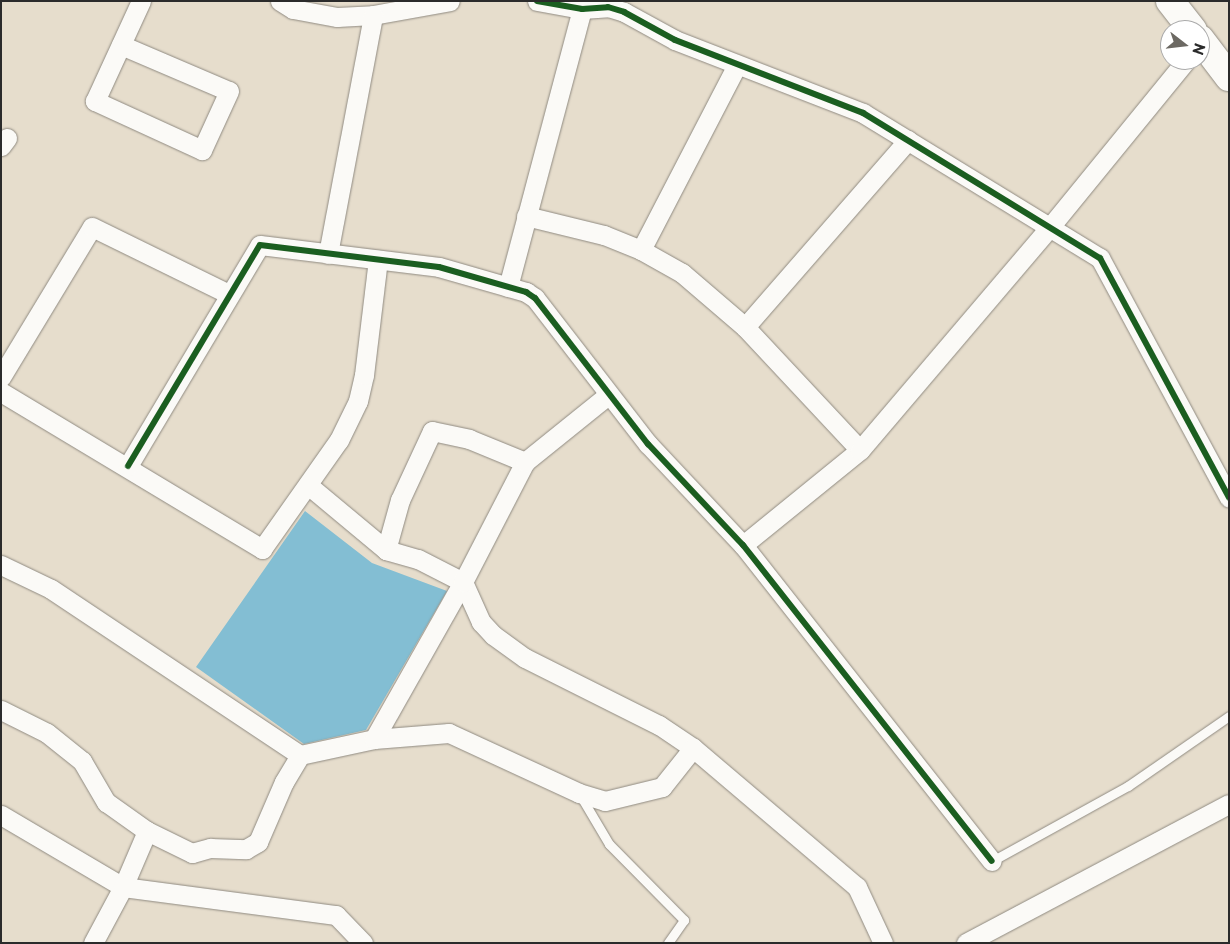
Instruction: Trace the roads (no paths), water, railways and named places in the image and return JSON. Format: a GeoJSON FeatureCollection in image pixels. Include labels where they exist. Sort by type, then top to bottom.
{"type":"FeatureCollection","features":[{"type":"Feature","properties":{"kind":"highway"},"geometry":{"type":"LineString","coordinates":[[1172,2],[1183,20]]}},
{"type":"Feature","properties":{"kind":"highway"},"geometry":{"type":"LineString","coordinates":[[1210,57],[1229,77]]}},
{"type":"Feature","properties":{"kind":"street"},"geometry":{"type":"LineString","coordinates":[[121,45],[229,91],[202,150],[95,102],[141,1]]}},
{"type":"Feature","properties":{"kind":"street"},"geometry":{"type":"LineString","coordinates":[[280,1],[293,9],[337,17],[372,15],[450,1]]}},
{"type":"Feature","properties":{"kind":"street"},"geometry":{"type":"LineString","coordinates":[[536,1],[582,9],[608,7],[624,12],[676,40],[737,65],[839,102],[908,140],[1100,258],[1226,488]]}},
{"type":"Feature","properties":{"kind":"street"},"geometry":{"type":"LineString","coordinates":[[508,287],[582,9]]}},
{"type":"Feature","properties":{"kind":"street"},"geometry":{"type":"LineString","coordinates":[[328,254],[372,15]]}},
{"type":"Feature","properties":{"kind":"street"},"geometry":{"type":"LineString","coordinates":[[641,250],[737,65]]}},
{"type":"Feature","properties":{"kind":"street"},"geometry":{"type":"LineString","coordinates":[[743,545],[860,450],[1050,227],[1175,70]]}},
{"type":"Feature","properties":{"kind":"street"},"geometry":{"type":"LineString","coordinates":[[745,327],[908,140]]}},
{"type":"Feature","properties":{"kind":"street"},"geometry":{"type":"LineString","coordinates":[[526,216],[604,235],[641,250],[682,273],[745,327],[860,450]]}},
{"type":"Feature","properties":{"kind":"street"},"geometry":{"type":"LineString","coordinates":[[1,377],[92,226],[229,294]]}},
{"type":"Feature","properties":{"kind":"street"},"geometry":{"type":"LineString","coordinates":[[128,466],[260,245],[439,267],[508,287],[535,298],[608,395],[648,444],[743,545],[992,861]]}},
{"type":"Feature","properties":{"kind":"street"},"geometry":{"type":"LineString","coordinates":[[1,392],[128,466],[262,549],[338,440],[358,402],[364,375],[378,260]]}},
{"type":"Feature","properties":{"kind":"street"},"geometry":{"type":"LineString","coordinates":[[374,739],[463,582],[525,462],[608,395]]}},
{"type":"Feature","properties":{"kind":"street"},"geometry":{"type":"LineString","coordinates":[[386,550],[400,500],[432,431],[469,439],[525,462]]}},
{"type":"Feature","properties":{"kind":"street"},"geometry":{"type":"LineString","coordinates":[[308,485],[386,550],[418,559],[463,582],[481,622],[493,635],[525,658],[659,725],[693,748],[857,887],[883,943]]}},
{"type":"Feature","properties":{"kind":"street"},"geometry":{"type":"LineString","coordinates":[[1,565],[51,590],[300,755],[374,739],[449,733],[578,793],[605,801],[662,787],[693,748]]}},
{"type":"Feature","properties":{"kind":"street"},"geometry":{"type":"LineString","coordinates":[[1,710],[47,733],[82,761],[106,802],[147,831],[192,854],[210,848],[246,849],[258,842],[284,782],[300,755]]}},
{"type":"Feature","properties":{"kind":"street"},"geometry":{"type":"LineString","coordinates":[[966,943],[1229,804]]}},
{"type":"Feature","properties":{"kind":"street"},"geometry":{"type":"LineString","coordinates":[[1,815],[123,887],[336,915],[363,943]]}},
{"type":"Feature","properties":{"kind":"street"},"geometry":{"type":"LineString","coordinates":[[93,943],[123,887],[147,831]]}},
{"type":"Feature","properties":{"kind":"lane"},"geometry":{"type":"LineString","coordinates":[[992,861],[1128,786],[1229,716]]}},
{"type":"Feature","properties":{"kind":"lane"},"geometry":{"type":"LineString","coordinates":[[578,793],[609,844],[684,920],[668,943]]}},
{"type":"Feature","properties":{"kind":"water"},"geometry":{"type":"Polygon","coordinates":[[[305,511],[372,563],[447,591],[366,730],[304,744],[196,667],[305,511]]]}}]}
